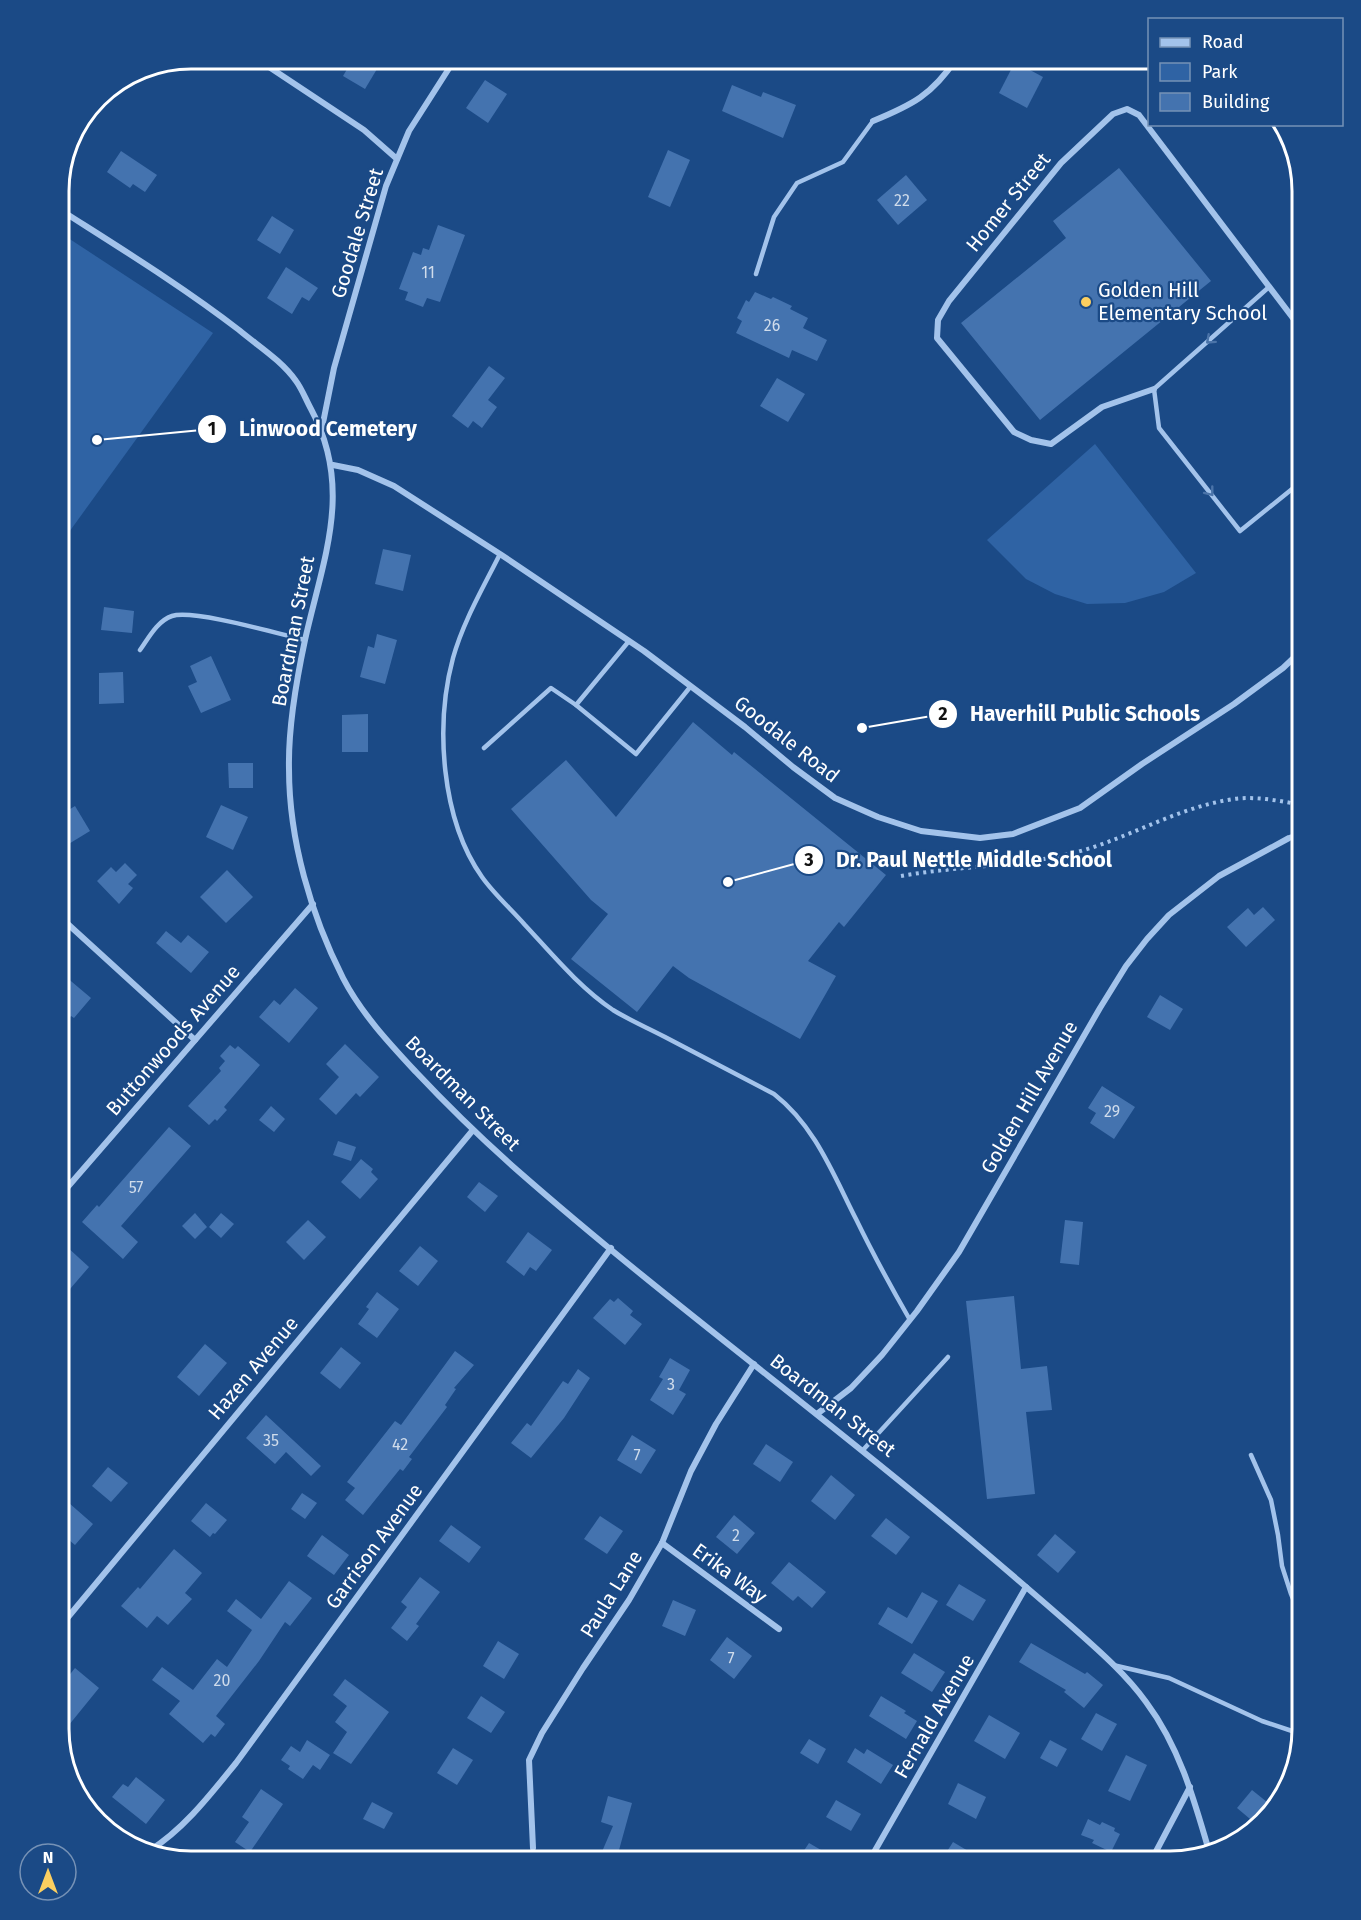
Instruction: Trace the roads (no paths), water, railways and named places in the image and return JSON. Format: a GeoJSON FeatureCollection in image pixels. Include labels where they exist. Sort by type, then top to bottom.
{"type":"FeatureCollection","features":[{"type":"Feature","properties":{"kind":"street"},"geometry":{"type":"LineString","coordinates":[[273,69],[364,130],[397,159]]}},
{"type":"Feature","properties":{"kind":"street","name":"Goodale Street"},"geometry":{"type":"LineString","coordinates":[[322,429],[334,368],[386,186],[409,130],[448,69]]}},
{"type":"Feature","properties":{"kind":"street"},"geometry":{"type":"LineString","coordinates":[[873,121],[911,105],[933,88],[948,69]]}},
{"type":"Feature","properties":{"kind":"street","name":"Homer Street"},"geometry":{"type":"LineString","coordinates":[[1154,389],[1102,407],[1051,444],[1031,440],[1014,432],[937,338],[938,320],[949,301],[1060,163],[1113,114],[1127,109],[1139,115],[1258,269],[1292,317]]}},
{"type":"Feature","properties":{"kind":"street","name":"Boardman Street"},"geometry":{"type":"LineString","coordinates":[[69,215],[151,268],[274,358],[296,380],[322,429],[333,465],[333,525],[305,640],[294,702],[288,768],[297,843],[313,904],[345,982],[384,1038],[472,1130],[543,1193],[863,1450],[1026,1587],[1113,1665],[1149,1705],[1162,1726],[1190,1787],[1207,1845]]}},
{"type":"Feature","properties":{"kind":"street","name":"Goodale Road"},"geometry":{"type":"LineString","coordinates":[[333,465],[358,470],[394,486],[500,555],[629,641],[745,727],[835,798],[878,817],[921,831],[980,838],[1013,834],[1080,808],[1234,704],[1292,660]]}},
{"type":"Feature","properties":{"kind":"street","name":"Golden Hill Avenue"},"geometry":{"type":"LineString","coordinates":[[817,1414],[851,1388],[882,1355],[959,1252],[1094,1017],[1126,966],[1147,939],[1169,915],[1220,876],[1292,837]]}},
{"type":"Feature","properties":{"kind":"street","name":"Buttonwoods Avenue"},"geometry":{"type":"LineString","coordinates":[[69,1185],[313,904]]}},
{"type":"Feature","properties":{"kind":"street"},"geometry":{"type":"LineString","coordinates":[[69,925],[195,1040]]}},
{"type":"Feature","properties":{"kind":"street","name":"Hazen Avenue"},"geometry":{"type":"LineString","coordinates":[[69,1615],[472,1130]]}},
{"type":"Feature","properties":{"kind":"street","name":"Garrison Avenue"},"geometry":{"type":"LineString","coordinates":[[157,1846],[168,1839],[197,1810],[236,1763],[611,1248]]}},
{"type":"Feature","properties":{"kind":"street","name":"Paula Lane"},"geometry":{"type":"LineString","coordinates":[[533,1848],[529,1760],[554,1714],[629,1599],[662,1543],[701,1452],[754,1364]]}},
{"type":"Feature","properties":{"kind":"street","name":"Erika Way"},"geometry":{"type":"LineString","coordinates":[[662,1543],[779,1629]]}},
{"type":"Feature","properties":{"kind":"street","name":"Fernald Avenue"},"geometry":{"type":"LineString","coordinates":[[875,1851],[1026,1587]]}},
{"type":"Feature","properties":{"kind":"street"},"geometry":{"type":"LineString","coordinates":[[1157,1851],[1190,1787]]}},
{"type":"Feature","properties":{"kind":"lane"},"geometry":{"type":"LineString","coordinates":[[756,274],[774,217],[797,183],[843,162],[873,121]]}},
{"type":"Feature","properties":{"kind":"lane"},"geometry":{"type":"LineString","coordinates":[[1269,287],[1154,389],[1159,428],[1240,531],[1292,489]]}},
{"type":"Feature","properties":{"kind":"lane"},"geometry":{"type":"LineString","coordinates":[[500,555],[466,623],[446,687],[443,744],[446,775],[453,810],[464,844],[482,877],[589,992],[614,1010],[774,1094],[789,1106],[804,1123],[821,1149],[883,1275],[910,1320]]}},
{"type":"Feature","properties":{"kind":"lane"},"geometry":{"type":"LineString","coordinates":[[140,650],[158,626],[171,616],[191,614],[305,640]]}},
{"type":"Feature","properties":{"kind":"lane"},"geometry":{"type":"LineString","coordinates":[[576,705],[629,641]]}},
{"type":"Feature","properties":{"kind":"lane"},"geometry":{"type":"LineString","coordinates":[[484,748],[551,688],[576,705],[636,754],[691,686]]}},
{"type":"Feature","properties":{"kind":"lane"},"geometry":{"type":"LineString","coordinates":[[863,1450],[948,1357]]}},
{"type":"Feature","properties":{"kind":"lane"},"geometry":{"type":"LineString","coordinates":[[1251,1455],[1271,1500],[1282,1566],[1292,1596]]}},
{"type":"Feature","properties":{"kind":"lane"},"geometry":{"type":"LineString","coordinates":[[1113,1665],[1169,1678],[1262,1721],[1292,1731]]}},
{"type":"Feature","properties":{"kind":"place","name":"Golden Hill Elementary School"},"geometry":{"type":"Point","coordinates":[1086,302]}},
{"type":"Feature","properties":{"kind":"place","name":"Linwood Cemetery"},"geometry":{"type":"Point","coordinates":[97,440]}},
{"type":"Feature","properties":{"kind":"place","name":"Haverhill Public Schools"},"geometry":{"type":"Point","coordinates":[862,728]}},
{"type":"Feature","properties":{"kind":"place","name":"Dr. Paul Nettle Middle School"},"geometry":{"type":"Point","coordinates":[728,882]}}]}
